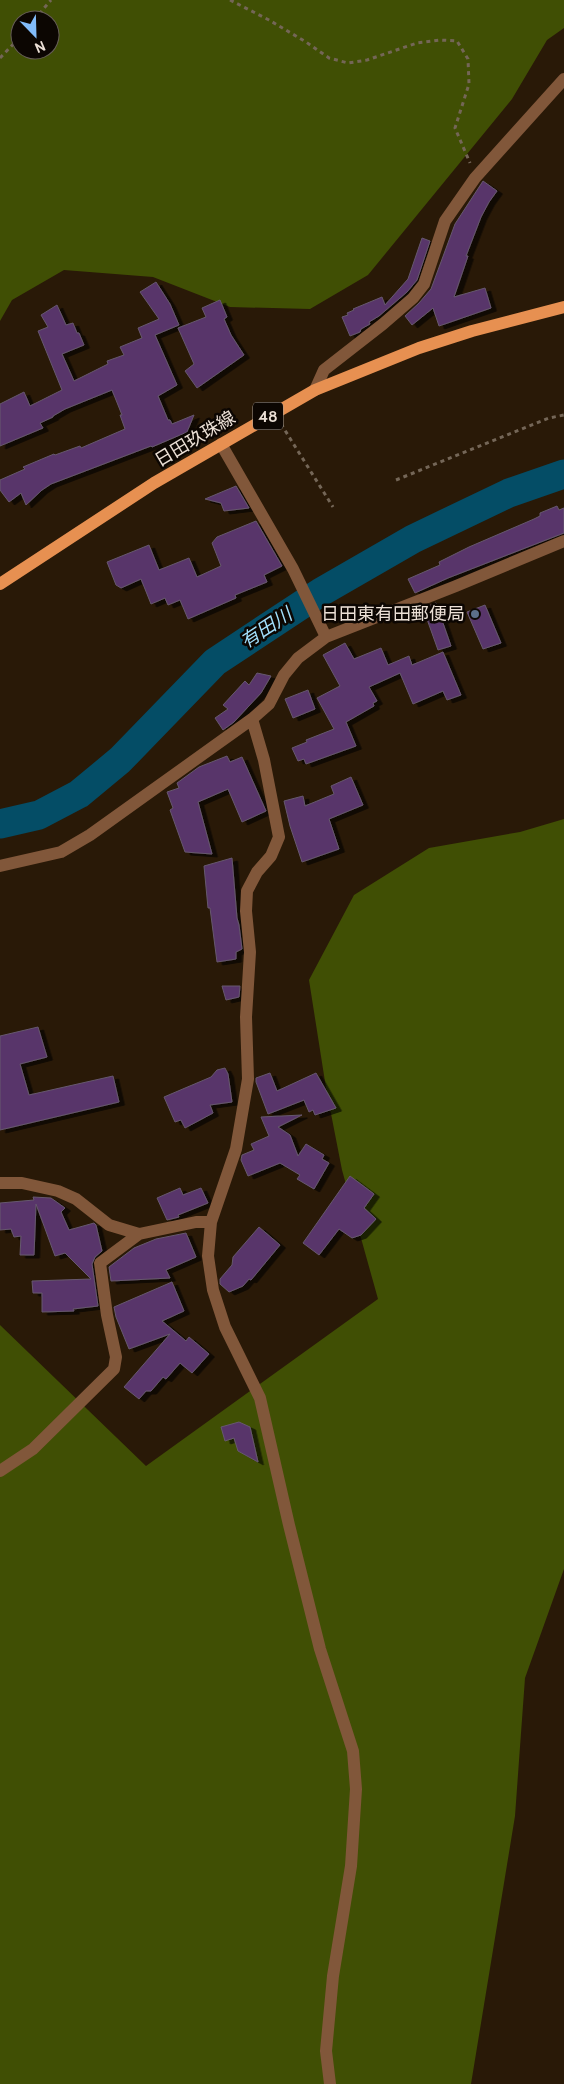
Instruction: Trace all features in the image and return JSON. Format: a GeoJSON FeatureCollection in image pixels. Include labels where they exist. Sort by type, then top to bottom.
{"type":"FeatureCollection","features":[{"type":"Feature","properties":{"kind":"main road","name":"日田玖珠線"},"geometry":{"type":"LineString","coordinates":[[0,584],[154,483],[315,390],[419,348],[472,331],[564,307]]}},
{"type":"Feature","properties":{"kind":"street"},"geometry":{"type":"LineString","coordinates":[[315,390],[324,370],[384,324],[413,298],[424,284],[445,221],[475,178],[564,79]]}},
{"type":"Feature","properties":{"kind":"street"},"geometry":{"type":"LineString","coordinates":[[221,444],[293,569],[326,637]]}},
{"type":"Feature","properties":{"kind":"street"},"geometry":{"type":"LineString","coordinates":[[0,866],[61,852],[82,839],[252,719],[269,704],[284,675],[298,658],[326,637],[564,541]]}},
{"type":"Feature","properties":{"kind":"street"},"geometry":{"type":"LineString","coordinates":[[252,719],[264,760],[279,838],[271,856],[257,872],[247,891],[246,911],[250,952],[246,1017],[248,1079],[236,1149],[211,1222],[208,1256],[213,1290],[225,1327],[260,1398],[320,1650],[354,1751],[356,1790],[351,1866],[333,1976],[326,2051],[330,2084]]}},
{"type":"Feature","properties":{"kind":"street"},"geometry":{"type":"LineString","coordinates":[[0,1183],[22,1183],[58,1191],[76,1200],[108,1225],[139,1234]]}},
{"type":"Feature","properties":{"kind":"street"},"geometry":{"type":"LineString","coordinates":[[0,1470],[32,1449],[114,1369],[116,1357],[107,1315],[100,1263],[139,1234],[196,1222],[211,1222]]}},
{"type":"Feature","properties":{"kind":"path"},"geometry":{"type":"LineString","coordinates":[[42,10],[51,0]]}},
{"type":"Feature","properties":{"kind":"path"},"geometry":{"type":"LineString","coordinates":[[230,0],[269,20],[306,42],[328,58],[348,63],[367,60],[417,43],[440,40],[457,41],[468,59],[469,84],[455,128],[475,178]]}},
{"type":"Feature","properties":{"kind":"path"},"geometry":{"type":"LineString","coordinates":[[0,58],[10,48]]}},
{"type":"Feature","properties":{"kind":"path"},"geometry":{"type":"LineString","coordinates":[[274,413],[333,507]]}},
{"type":"Feature","properties":{"kind":"path"},"geometry":{"type":"LineString","coordinates":[[396,480],[549,418],[564,415]]}},
{"type":"Feature","properties":{"kind":"green space"},"geometry":{"type":"Polygon","coordinates":[[[0,0],[564,0],[564,28],[547,40],[512,99],[368,275],[310,309],[230,307],[153,277],[64,270],[12,300],[0,321],[0,0]]]}},
{"type":"Feature","properties":{"kind":"green space"},"geometry":{"type":"Polygon","coordinates":[[[564,819],[564,1569],[525,1678],[515,1816],[471,2084],[0,2084],[0,1325],[146,1466],[378,1299],[342,1170],[326,1088],[309,980],[354,895],[429,848],[520,832],[564,819]]]}},
{"type":"Feature","properties":{"kind":"building"},"geometry":{"type":"Polygon","coordinates":[[[483,181],[497,191],[481,217],[466,256],[468,256],[454,297],[485,288],[491,308],[439,326],[433,308],[412,325],[405,316],[431,289],[455,224],[483,181]]]}},
{"type":"Feature","properties":{"kind":"building"},"geometry":{"type":"Polygon","coordinates":[[[422,238],[430,241],[417,280],[407,292],[369,322],[370,324],[361,329],[360,332],[350,336],[342,317],[348,315],[347,313],[353,309],[382,297],[385,305],[408,279],[422,238]]]}},
{"type":"Feature","properties":{"kind":"building"},"geometry":{"type":"Polygon","coordinates":[[[156,282],[170,304],[179,325],[155,335],[177,385],[158,396],[168,420],[172,424],[194,415],[187,432],[152,447],[51,484],[26,505],[21,493],[9,502],[0,490],[0,480],[25,469],[23,467],[54,454],[80,446],[81,448],[125,429],[120,415],[122,415],[112,390],[65,409],[40,423],[43,428],[0,446],[0,404],[24,392],[30,406],[62,390],[38,331],[48,327],[41,315],[57,305],[66,325],[73,323],[77,333],[79,333],[84,345],[62,354],[74,381],[108,364],[107,361],[124,355],[120,347],[142,338],[138,328],[159,319],[140,292],[156,282]]]}},
{"type":"Feature","properties":{"kind":"building"},"geometry":{"type":"Polygon","coordinates":[[[220,300],[227,317],[224,319],[231,335],[244,355],[197,388],[185,371],[194,364],[178,328],[206,317],[202,308],[220,300]]]}},
{"type":"Feature","properties":{"kind":"building"},"geometry":{"type":"Polygon","coordinates":[[[236,486],[249,508],[224,511],[221,503],[205,499],[236,486]]]}},
{"type":"Feature","properties":{"kind":"building"},"geometry":{"type":"Polygon","coordinates":[[[557,506],[559,510],[564,508],[564,533],[448,578],[415,593],[408,579],[440,565],[439,562],[469,547],[534,519],[540,516],[540,513],[557,506]]]}},
{"type":"Feature","properties":{"kind":"building"},"geometry":{"type":"Polygon","coordinates":[[[256,521],[282,566],[264,575],[267,582],[235,595],[236,598],[188,619],[180,600],[168,605],[165,598],[151,604],[141,579],[121,588],[116,585],[107,562],[149,545],[159,570],[189,558],[197,577],[221,566],[212,543],[217,537],[256,521]]]}},
{"type":"Feature","properties":{"kind":"building"},"geometry":{"type":"Polygon","coordinates":[[[436,603],[451,646],[438,650],[423,608],[436,603]]]}},
{"type":"Feature","properties":{"kind":"building"},"geometry":{"type":"Polygon","coordinates":[[[485,605],[501,643],[483,649],[467,612],[485,605]]]}},
{"type":"Feature","properties":{"kind":"building"},"geometry":{"type":"Polygon","coordinates":[[[345,643],[354,659],[381,648],[388,665],[409,656],[412,665],[443,652],[461,695],[447,700],[443,691],[413,704],[400,673],[369,687],[377,701],[373,703],[374,706],[346,722],[356,746],[306,764],[304,759],[298,761],[292,748],[307,742],[306,740],[334,729],[317,698],[340,686],[323,655],[345,643]]]}},
{"type":"Feature","properties":{"kind":"building"},"geometry":{"type":"Polygon","coordinates":[[[257,673],[271,676],[261,693],[234,722],[223,730],[215,718],[228,709],[223,705],[245,681],[249,685],[257,673]]]}},
{"type":"Feature","properties":{"kind":"building"},"geometry":{"type":"Polygon","coordinates":[[[308,690],[315,709],[293,718],[285,699],[308,690]]]}},
{"type":"Feature","properties":{"kind":"building"},"geometry":{"type":"Polygon","coordinates":[[[227,756],[230,762],[242,757],[266,811],[242,822],[228,789],[198,802],[212,854],[185,852],[170,810],[173,808],[167,792],[179,788],[177,783],[199,767],[227,756]]]}},
{"type":"Feature","properties":{"kind":"building"},"geometry":{"type":"Polygon","coordinates":[[[351,777],[363,805],[329,819],[339,849],[302,862],[284,801],[303,796],[305,806],[334,794],[331,786],[351,777]]]}},
{"type":"Feature","properties":{"kind":"building"},"geometry":{"type":"Polygon","coordinates":[[[232,858],[237,918],[242,949],[236,952],[236,959],[217,962],[210,908],[208,908],[204,866],[232,858]]]}},
{"type":"Feature","properties":{"kind":"building"},"geometry":{"type":"Polygon","coordinates":[[[222,986],[240,986],[239,997],[226,1000],[222,986]]]}},
{"type":"Feature","properties":{"kind":"building"},"geometry":{"type":"Polygon","coordinates":[[[38,1027],[47,1057],[20,1064],[29,1095],[113,1076],[119,1102],[0,1130],[0,1036],[38,1027]]]}},
{"type":"Feature","properties":{"kind":"building"},"geometry":{"type":"Polygon","coordinates":[[[225,1068],[228,1074],[232,1102],[210,1105],[213,1113],[185,1128],[181,1120],[175,1122],[164,1097],[211,1077],[217,1070],[225,1068]]]}},
{"type":"Feature","properties":{"kind":"building"},"geometry":{"type":"Polygon","coordinates":[[[270,1073],[277,1091],[316,1073],[336,1108],[315,1115],[313,1110],[309,1112],[304,1100],[268,1114],[256,1078],[270,1073]]]}},
{"type":"Feature","properties":{"kind":"building"},"geometry":{"type":"Polygon","coordinates":[[[302,1115],[278,1127],[290,1135],[298,1156],[306,1144],[324,1155],[322,1159],[329,1163],[314,1189],[297,1179],[300,1175],[280,1163],[248,1176],[241,1160],[242,1155],[254,1150],[251,1144],[269,1136],[261,1117],[302,1115]]]}},
{"type":"Feature","properties":{"kind":"building"},"geometry":{"type":"Polygon","coordinates":[[[350,1176],[374,1194],[364,1208],[376,1219],[361,1235],[352,1238],[339,1229],[319,1255],[303,1243],[350,1176]]]}},
{"type":"Feature","properties":{"kind":"building"},"geometry":{"type":"Polygon","coordinates":[[[180,1188],[183,1195],[201,1188],[208,1203],[178,1215],[179,1217],[167,1220],[157,1198],[180,1188]]]}},
{"type":"Feature","properties":{"kind":"building"},"geometry":{"type":"Polygon","coordinates":[[[33,1197],[51,1198],[65,1208],[61,1212],[69,1230],[94,1223],[96,1225],[102,1251],[95,1257],[92,1264],[98,1306],[73,1309],[74,1311],[42,1312],[42,1293],[33,1293],[32,1281],[91,1279],[65,1253],[55,1256],[36,1204],[34,1255],[20,1255],[21,1236],[14,1237],[11,1229],[0,1230],[0,1203],[34,1200],[33,1197]]]}},
{"type":"Feature","properties":{"kind":"building"},"geometry":{"type":"Polygon","coordinates":[[[259,1227],[280,1245],[251,1280],[249,1279],[243,1286],[229,1292],[220,1284],[220,1279],[232,1265],[233,1257],[259,1227]]]}},
{"type":"Feature","properties":{"kind":"building"},"geometry":{"type":"Polygon","coordinates":[[[186,1233],[196,1257],[166,1270],[170,1278],[111,1281],[109,1267],[134,1248],[156,1239],[186,1233]]]}},
{"type":"Feature","properties":{"kind":"building"},"geometry":{"type":"Polygon","coordinates":[[[172,1282],[184,1311],[162,1321],[186,1341],[189,1337],[209,1354],[192,1373],[180,1363],[166,1379],[163,1377],[151,1391],[146,1391],[139,1399],[124,1387],[170,1334],[129,1349],[114,1307],[172,1282]]]}},
{"type":"Feature","properties":{"kind":"building"},"geometry":{"type":"Polygon","coordinates":[[[239,1422],[250,1427],[258,1462],[238,1451],[234,1438],[225,1441],[221,1427],[239,1422]]]}},
{"type":"Feature","properties":{"kind":"waterway","name":"有田川"},"geometry":{"type":"LineString","coordinates":[[0,824],[39,815],[79,794],[120,760],[215,662],[321,592],[413,539],[509,493],[564,474]]}},
{"type":"Feature","properties":{"kind":"place","name":"日田東有田郵便局"},"geometry":{"type":"Point","coordinates":[475,614]}}]}
